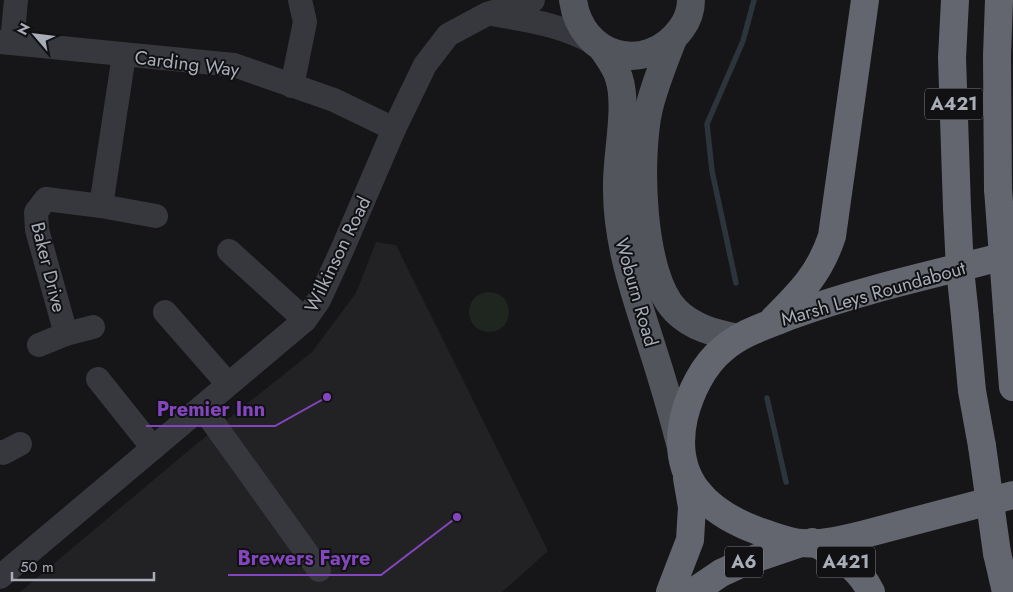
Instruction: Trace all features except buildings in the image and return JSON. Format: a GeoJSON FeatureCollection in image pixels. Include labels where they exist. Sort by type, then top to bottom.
{"type":"FeatureCollection","features":[{"type":"Feature","properties":{"kind":"highway"},"geometry":{"type":"LineString","coordinates":[[768,325],[810,280],[821,264],[832,236],[865,0]]}},
{"type":"Feature","properties":{"kind":"highway","name":"A421"},"geometry":{"type":"LineString","coordinates":[[955,0],[952,58],[960,269],[972,391],[997,553],[1006,592]]}},
{"type":"Feature","properties":{"kind":"highway","name":"A421"},"geometry":{"type":"LineString","coordinates":[[999,0],[997,56],[998,189],[1013,387]]}},
{"type":"Feature","properties":{"kind":"highway","name":"Marsh Leys Roundabout"},"geometry":{"type":"LineString","coordinates":[[1013,254],[818,306],[738,338],[721,350],[712,360],[693,390],[686,407],[682,425],[683,456],[695,488],[705,501],[728,519],[772,536],[806,543],[841,539],[1013,495]]}},
{"type":"Feature","properties":{"kind":"highway"},"geometry":{"type":"LineString","coordinates":[[670,592],[686,554],[692,526],[691,500],[683,456]]}},
{"type":"Feature","properties":{"kind":"highway","name":"A421"},"geometry":{"type":"LineString","coordinates":[[806,543],[828,549],[851,565],[867,585],[870,592]]}},
{"type":"Feature","properties":{"kind":"highway","name":"A6"},"geometry":{"type":"LineString","coordinates":[[693,592],[721,573],[745,562],[806,543]]}},
{"type":"Feature","properties":{"kind":"main road","name":"Woburn Road"},"geometry":{"type":"LineString","coordinates":[[573,0],[575,14],[583,30],[599,46],[620,78],[622,114],[617,186],[619,223],[624,257],[664,384],[683,456]]}},
{"type":"Feature","properties":{"kind":"main road"},"geometry":{"type":"LineString","coordinates":[[599,46],[620,55],[639,56],[658,50],[673,39],[685,24],[691,0]]}},
{"type":"Feature","properties":{"kind":"main road","name":"Woburn Road"},"geometry":{"type":"LineString","coordinates":[[673,39],[649,109],[644,148],[643,188],[646,224],[654,265],[662,291],[676,311],[686,320],[713,332],[738,338]]}},
{"type":"Feature","properties":{"kind":"street"},"geometry":{"type":"LineString","coordinates":[[6,43],[16,0]]}},
{"type":"Feature","properties":{"kind":"street"},"geometry":{"type":"LineString","coordinates":[[292,86],[305,22],[300,0]]}},
{"type":"Feature","properties":{"kind":"street","name":"Wilkinson Road"},"geometry":{"type":"LineString","coordinates":[[0,577],[305,320],[319,300],[394,129],[425,65],[448,35],[488,14],[533,0]]}},
{"type":"Feature","properties":{"kind":"street"},"geometry":{"type":"LineString","coordinates":[[488,14],[555,26],[575,33],[599,46]]}},
{"type":"Feature","properties":{"kind":"street","name":"Carding Way"},"geometry":{"type":"LineString","coordinates":[[6,43],[234,65],[334,100],[394,129]]}},
{"type":"Feature","properties":{"kind":"street"},"geometry":{"type":"LineString","coordinates":[[101,206],[124,54]]}},
{"type":"Feature","properties":{"kind":"street","name":"Baker Drive"},"geometry":{"type":"LineString","coordinates":[[66,334],[37,230],[36,212],[46,199],[156,216]]}},
{"type":"Feature","properties":{"kind":"street"},"geometry":{"type":"LineString","coordinates":[[229,251],[305,320]]}},
{"type":"Feature","properties":{"kind":"street"},"geometry":{"type":"LineString","coordinates":[[165,312],[228,384]]}},
{"type":"Feature","properties":{"kind":"street","name":"Baker Drive"},"geometry":{"type":"LineString","coordinates":[[39,345],[66,334],[93,327]]}},
{"type":"Feature","properties":{"kind":"street"},"geometry":{"type":"LineString","coordinates":[[98,379],[153,448]]}},
{"type":"Feature","properties":{"kind":"street"},"geometry":{"type":"LineString","coordinates":[[202,407],[319,570]]}},
{"type":"Feature","properties":{"kind":"shaded area"},"geometry":{"type":"Polygon","coordinates":[[[376,242],[396,245],[548,551],[502,592],[20,592],[194,446],[312,352],[356,293],[376,242]]]}},
{"type":"Feature","properties":{"kind":"shaded area"},"geometry":{"type":"Polygon","coordinates":[[[489,292],[503,298],[509,312],[503,326],[489,332],[475,326],[469,312],[475,298],[489,292]]]}},
{"type":"Feature","properties":{"kind":"waterway"},"geometry":{"type":"LineString","coordinates":[[736,283],[712,171],[707,124],[743,41],[754,0]]}},
{"type":"Feature","properties":{"kind":"waterway"},"geometry":{"type":"LineString","coordinates":[[767,398],[786,482]]}},
{"type":"Feature","properties":{"kind":"place","name":"Premier Inn"},"geometry":{"type":"Point","coordinates":[327,397]}},
{"type":"Feature","properties":{"kind":"place","name":"Brewers Fayre"},"geometry":{"type":"Point","coordinates":[457,517]}}]}
